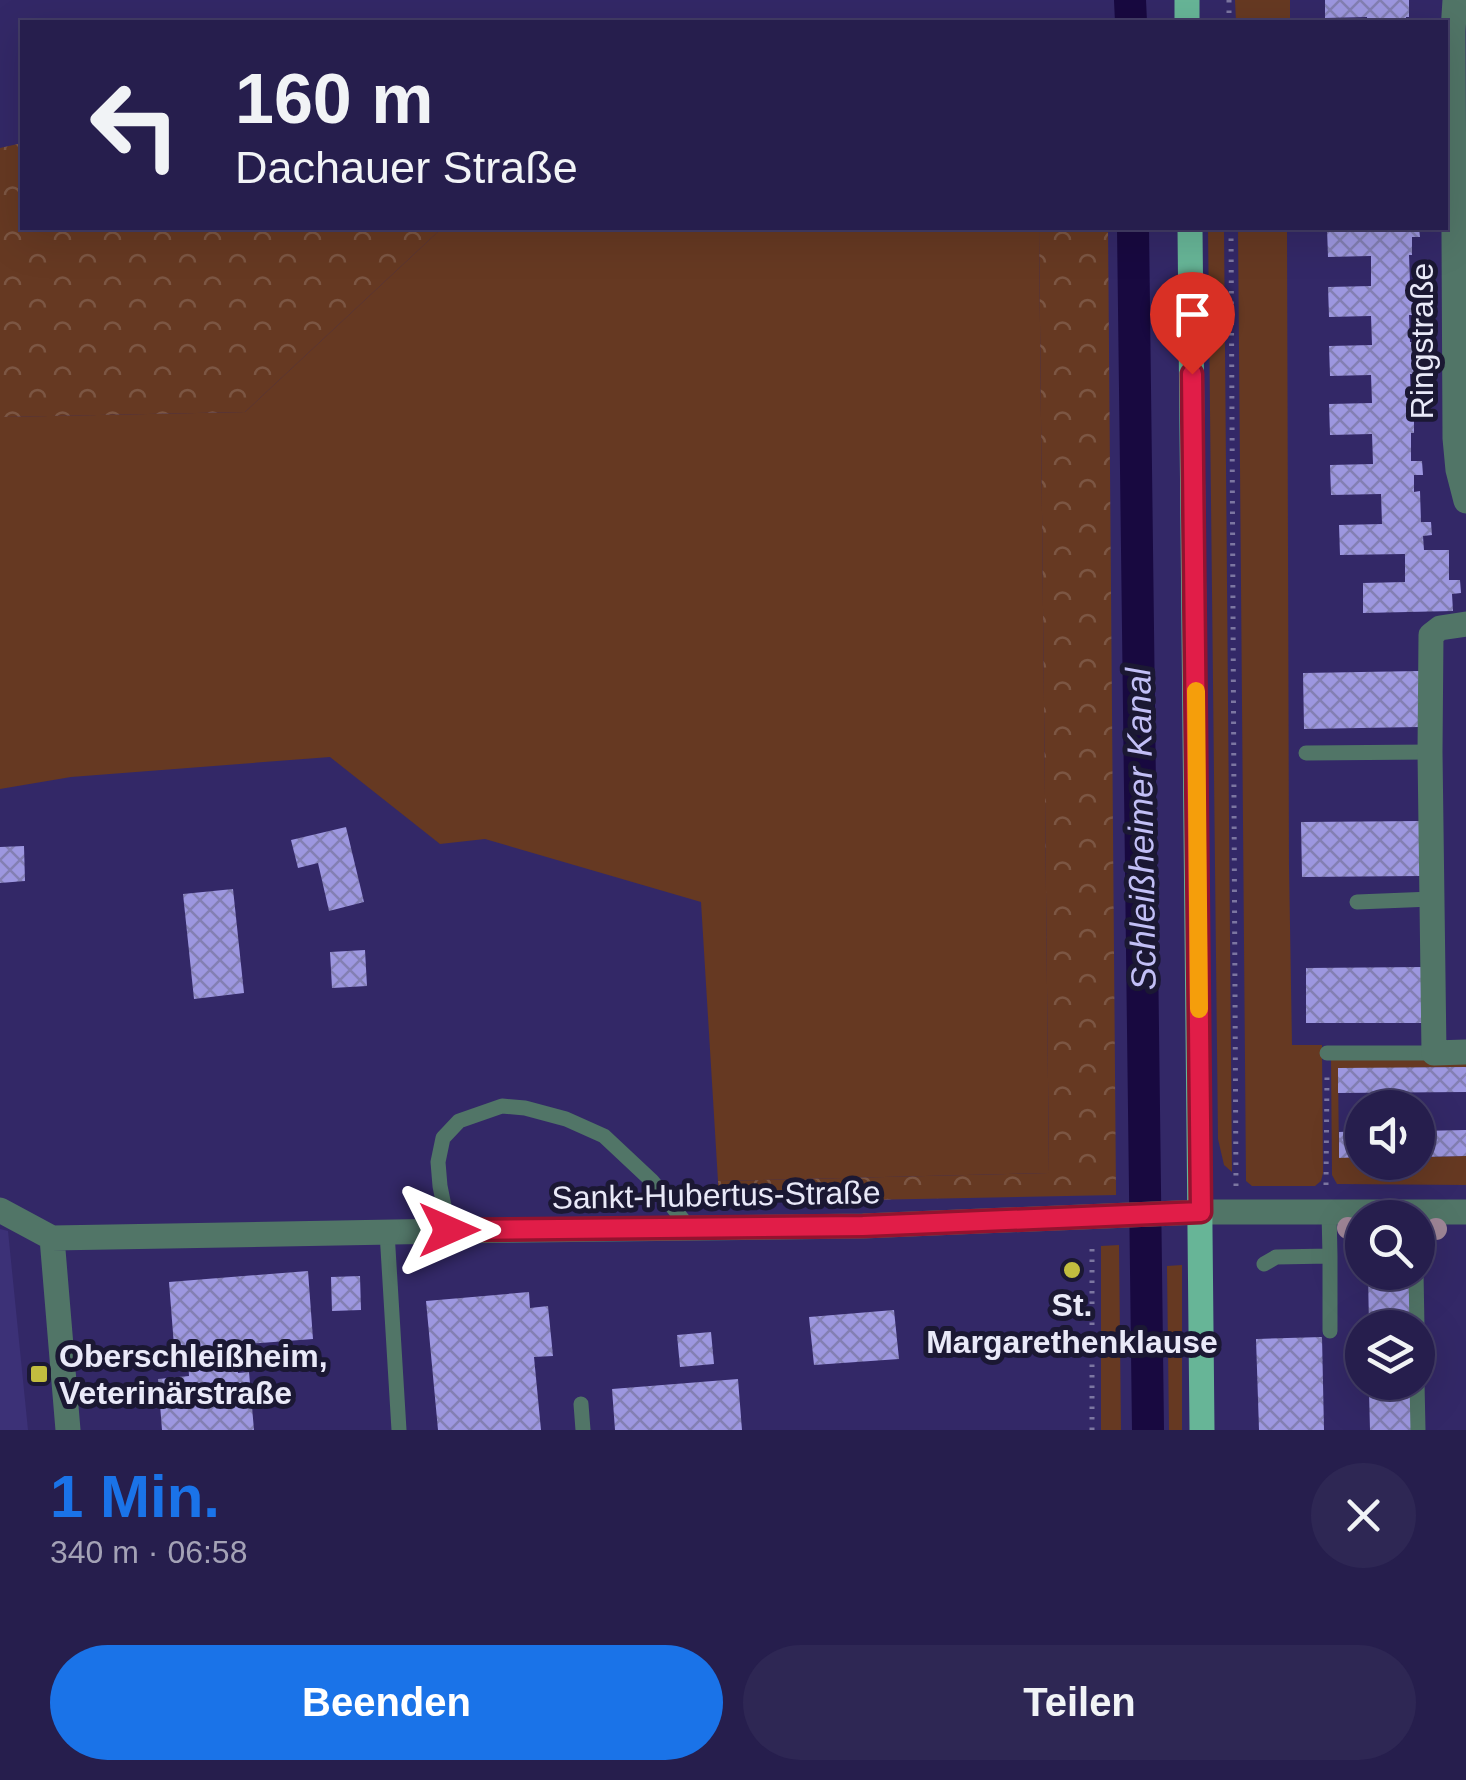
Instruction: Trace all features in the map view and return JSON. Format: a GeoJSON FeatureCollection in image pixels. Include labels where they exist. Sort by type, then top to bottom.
{"type":"FeatureCollection","features":[{"type":"Feature","properties":{"kind":"main road"},"geometry":{"type":"LineString","coordinates":[[1190,230],[1202,1430]]}},
{"type":"Feature","properties":{"kind":"street","name":"Ringstraße"},"geometry":{"type":"LineString","coordinates":[[1455,0],[1460,230],[1455,438],[1466,501]]}},
{"type":"Feature","properties":{"kind":"street"},"geometry":{"type":"LineString","coordinates":[[1466,624],[1440,628],[1432,634],[1430,752],[1434,1052],[1466,1052]]}},
{"type":"Feature","properties":{"kind":"street","name":"Sankt-Hubertus-Straße"},"geometry":{"type":"LineString","coordinates":[[0,1210],[52,1238],[900,1225],[1327,1203],[1345,1205]]}},
{"type":"Feature","properties":{"kind":"street","name":"Sankt-Hubertus-Straße"},"geometry":{"type":"LineString","coordinates":[[1435,1214],[1466,1212]]}},
{"type":"Feature","properties":{"kind":"street"},"geometry":{"type":"LineString","coordinates":[[52,1238],[68,1430]]}},
{"type":"Feature","properties":{"kind":"lane"},"geometry":{"type":"LineString","coordinates":[[1306,753],[1430,752]]}},
{"type":"Feature","properties":{"kind":"lane"},"geometry":{"type":"LineString","coordinates":[[1357,902],[1432,899]]}},
{"type":"Feature","properties":{"kind":"lane"},"geometry":{"type":"LineString","coordinates":[[1327,1053],[1434,1052]]}},
{"type":"Feature","properties":{"kind":"lane"},"geometry":{"type":"LineString","coordinates":[[449,1230],[438,1162],[443,1138],[459,1121],[502,1106],[566,1119],[604,1136],[652,1181],[691,1230]]}},
{"type":"Feature","properties":{"kind":"lane"},"geometry":{"type":"LineString","coordinates":[[1327,1203],[1330,1331]]}},
{"type":"Feature","properties":{"kind":"lane"},"geometry":{"type":"LineString","coordinates":[[387,1232],[399,1430]]}},
{"type":"Feature","properties":{"kind":"lane"},"geometry":{"type":"LineString","coordinates":[[1264,1264],[1276,1257],[1330,1256]]}},
{"type":"Feature","properties":{"kind":"lane"},"geometry":{"type":"LineString","coordinates":[[1417,1400],[1418,1430]]}},
{"type":"Feature","properties":{"kind":"lane"},"geometry":{"type":"LineString","coordinates":[[581,1404],[583,1430]]}},
{"type":"Feature","properties":{"kind":"path"},"geometry":{"type":"LineString","coordinates":[[1231,230],[1236,1186]]}},
{"type":"Feature","properties":{"kind":"path"},"geometry":{"type":"LineString","coordinates":[[1327,1053],[1327,1203]]}},
{"type":"Feature","properties":{"kind":"path"},"geometry":{"type":"LineString","coordinates":[[1092,1253],[1092,1430]]}},
{"type":"Feature","properties":{"kind":"shaded area"},"geometry":{"type":"Polygon","coordinates":[[[0,1229],[8,1231],[28,1430],[0,1430],[0,1229]]]}},
{"type":"Feature","properties":{"kind":"green space"},"geometry":{"type":"Polygon","coordinates":[[[1235,0],[1290,0],[1290,20],[1236,20],[1235,0]]]}},
{"type":"Feature","properties":{"kind":"green space"},"geometry":{"type":"Polygon","coordinates":[[[20,143],[20,230],[440,230],[245,412],[0,417],[0,148],[20,143]]]}},
{"type":"Feature","properties":{"kind":"green space"},"geometry":{"type":"Polygon","coordinates":[[[440,230],[1039,230],[1049,1173],[718,1181],[701,902],[485,839],[440,844],[330,757],[71,777],[0,789],[0,417],[245,412],[440,230]]]}},
{"type":"Feature","properties":{"kind":"green space"},"geometry":{"type":"Polygon","coordinates":[[[1039,230],[1108,230],[1116,1195],[718,1203],[718,1181],[1049,1173],[1039,230]]]}},
{"type":"Feature","properties":{"kind":"green space"},"geometry":{"type":"Polygon","coordinates":[[[1208,230],[1224,230],[1232,1172],[1224,1165],[1218,1139],[1208,230]]]}},
{"type":"Feature","properties":{"kind":"green space"},"geometry":{"type":"Polygon","coordinates":[[[1238,230],[1287,230],[1292,1045],[1322,1045],[1323,1173],[1315,1186],[1252,1186],[1246,1181],[1238,230]]]}},
{"type":"Feature","properties":{"kind":"green space"},"geometry":{"type":"Polygon","coordinates":[[[1466,1058],[1466,1067],[1338,1069],[1339,1157],[1345,1157],[1345,1180],[1435,1180],[1435,1157],[1466,1156],[1466,1185],[1337,1184],[1332,1175],[1331,1060],[1466,1058]]]}},
{"type":"Feature","properties":{"kind":"green space"},"geometry":{"type":"Polygon","coordinates":[[[1119,1245],[1121,1430],[1101,1430],[1101,1246],[1119,1245]]]}},
{"type":"Feature","properties":{"kind":"green space"},"geometry":{"type":"Polygon","coordinates":[[[1182,1265],[1182,1430],[1169,1430],[1167,1266],[1182,1265]]]}},
{"type":"Feature","properties":{"kind":"building"},"geometry":{"type":"Polygon","coordinates":[[[1325,0],[1409,0],[1406,20],[1325,18],[1325,0]]]}},
{"type":"Feature","properties":{"kind":"building"},"geometry":{"type":"Polygon","coordinates":[[[1327,230],[1419,230],[1420,237],[1412,237],[1409,255],[1410,283],[1421,283],[1421,297],[1413,297],[1413,315],[1409,315],[1410,342],[1421,342],[1421,356],[1413,356],[1411,401],[1422,401],[1421,415],[1414,415],[1411,461],[1422,461],[1423,475],[1414,475],[1414,492],[1420,491],[1421,522],[1431,522],[1432,535],[1423,536],[1424,550],[1449,550],[1449,580],[1460,580],[1461,593],[1452,594],[1453,611],[1363,613],[1363,583],[1405,582],[1405,554],[1340,555],[1339,525],[1382,524],[1381,494],[1331,495],[1330,465],[1373,464],[1372,434],[1330,435],[1329,404],[1372,403],[1371,375],[1330,376],[1329,346],[1372,345],[1371,316],[1329,317],[1328,287],[1371,286],[1371,256],[1328,257],[1327,230]]]}},
{"type":"Feature","properties":{"kind":"building"},"geometry":{"type":"Polygon","coordinates":[[[1419,671],[1419,727],[1304,729],[1303,673],[1419,671]]]}},
{"type":"Feature","properties":{"kind":"building"},"geometry":{"type":"Polygon","coordinates":[[[1421,821],[1422,876],[1302,877],[1301,822],[1421,821]]]}},
{"type":"Feature","properties":{"kind":"building"},"geometry":{"type":"Polygon","coordinates":[[[346,827],[364,902],[329,911],[318,863],[298,868],[291,840],[346,827]]]}},
{"type":"Feature","properties":{"kind":"building"},"geometry":{"type":"Polygon","coordinates":[[[24,846],[25,881],[0,883],[0,847],[24,846]]]}},
{"type":"Feature","properties":{"kind":"building"},"geometry":{"type":"Polygon","coordinates":[[[233,889],[244,993],[194,999],[183,894],[233,889]]]}},
{"type":"Feature","properties":{"kind":"building"},"geometry":{"type":"Polygon","coordinates":[[[365,950],[367,986],[332,988],[330,952],[365,950]]]}},
{"type":"Feature","properties":{"kind":"building"},"geometry":{"type":"Polygon","coordinates":[[[1423,967],[1423,1023],[1306,1023],[1306,968],[1423,967]]]}},
{"type":"Feature","properties":{"kind":"building"},"geometry":{"type":"Polygon","coordinates":[[[1466,1067],[1466,1092],[1338,1093],[1338,1068],[1466,1067]]]}},
{"type":"Feature","properties":{"kind":"building"},"geometry":{"type":"Polygon","coordinates":[[[1466,1130],[1466,1156],[1435,1157],[1435,1131],[1466,1130]]]}},
{"type":"Feature","properties":{"kind":"building"},"geometry":{"type":"Polygon","coordinates":[[[1339,1132],[1345,1132],[1345,1158],[1339,1158],[1339,1132]]]}},
{"type":"Feature","properties":{"kind":"building"},"geometry":{"type":"Polygon","coordinates":[[[308,1271],[313,1339],[236,1345],[238,1373],[249,1372],[254,1430],[162,1430],[158,1379],[189,1376],[187,1345],[174,1346],[169,1282],[308,1271]]]}},
{"type":"Feature","properties":{"kind":"building"},"geometry":{"type":"Polygon","coordinates":[[[360,1276],[361,1310],[332,1311],[331,1277],[360,1276]]]}},
{"type":"Feature","properties":{"kind":"building"},"geometry":{"type":"Polygon","coordinates":[[[1368,1290],[1411,1290],[1412,1310],[1369,1310],[1368,1290]]]}},
{"type":"Feature","properties":{"kind":"building"},"geometry":{"type":"Polygon","coordinates":[[[529,1292],[530,1308],[548,1306],[553,1356],[534,1357],[541,1430],[438,1430],[426,1301],[529,1292]]]}},
{"type":"Feature","properties":{"kind":"building"},"geometry":{"type":"Polygon","coordinates":[[[894,1310],[899,1359],[814,1365],[809,1317],[894,1310]]]}},
{"type":"Feature","properties":{"kind":"building"},"geometry":{"type":"Polygon","coordinates":[[[711,1332],[714,1364],[680,1367],[677,1335],[711,1332]]]}},
{"type":"Feature","properties":{"kind":"building"},"geometry":{"type":"Polygon","coordinates":[[[1322,1337],[1324,1430],[1259,1430],[1256,1339],[1322,1337]]]}},
{"type":"Feature","properties":{"kind":"building"},"geometry":{"type":"Polygon","coordinates":[[[738,1379],[742,1430],[615,1430],[612,1389],[738,1379]]]}},
{"type":"Feature","properties":{"kind":"building"},"geometry":{"type":"Polygon","coordinates":[[[1369,1400],[1412,1400],[1413,1430],[1370,1430],[1369,1400]]]}},
{"type":"Feature","properties":{"kind":"waterway","name":"Schleißheimer Kanal"},"geometry":{"type":"LineString","coordinates":[[1130,0],[1131,20]]}},
{"type":"Feature","properties":{"kind":"waterway","name":"Schleißheimer Kanal"},"geometry":{"type":"LineString","coordinates":[[1133,230],[1148,1430]]}},
{"type":"Feature","properties":{"kind":"slow traffic"},"geometry":{"type":"LineString","coordinates":[[1196,691],[1199,1009]]}},
{"type":"Feature","properties":{"kind":"place","name":"St. Margarethenklause"},"geometry":{"type":"Point","coordinates":[1072,1270]}},
{"type":"Feature","properties":{"kind":"place","name":"Oberschleißheim, Veterinärstraße"},"geometry":{"type":"Point","coordinates":[39,1374]}},
{"type":"Feature","properties":{"kind":"route"},"geometry":{"type":"LineString","coordinates":[[449,1230],[863,1226],[1201,1212],[1192,374]]}}]}
